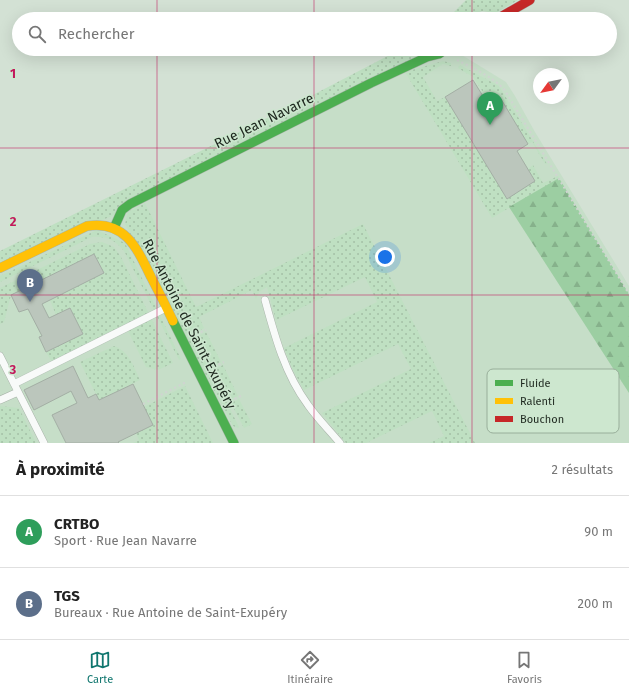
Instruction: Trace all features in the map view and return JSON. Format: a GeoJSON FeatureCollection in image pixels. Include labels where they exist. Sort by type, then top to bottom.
{"type":"FeatureCollection","features":[{"type":"Feature","properties":{"kind":"street"},"geometry":{"type":"LineString","coordinates":[[509,12],[530,0]]}},
{"type":"Feature","properties":{"kind":"street","name":"Rue Jean Navarre"},"geometry":{"type":"LineString","coordinates":[[114,228],[122,210],[130,204],[430,56]]}},
{"type":"Feature","properties":{"kind":"street","name":"Rue Antoine de Saint-Exupéry"},"geometry":{"type":"LineString","coordinates":[[0,268],[87,226],[99,224],[114,228],[126,235],[134,244],[234,443]]}},
{"type":"Feature","properties":{"kind":"lane"},"geometry":{"type":"LineString","coordinates":[[266,300],[275,336],[288,372],[308,405],[340,443]]}},
{"type":"Feature","properties":{"kind":"lane"},"geometry":{"type":"LineString","coordinates":[[14,384],[166,307]]}},
{"type":"Feature","properties":{"kind":"lane"},"geometry":{"type":"LineString","coordinates":[[0,356],[44,443]]}},
{"type":"Feature","properties":{"kind":"lane"},"geometry":{"type":"LineString","coordinates":[[0,400],[18,392]]}},
{"type":"Feature","properties":{"kind":"path"},"geometry":{"type":"LineString","coordinates":[[448,56],[498,82],[504,88],[629,294]]}},
{"type":"Feature","properties":{"kind":"path"},"geometry":{"type":"LineString","coordinates":[[195,335],[206,330]]}},
{"type":"Feature","properties":{"kind":"path"},"geometry":{"type":"LineString","coordinates":[[212,368],[224,362]]}},
{"type":"Feature","properties":{"kind":"path"},"geometry":{"type":"LineString","coordinates":[[143,404],[186,382]]}},
{"type":"Feature","properties":{"kind":"path"},"geometry":{"type":"LineString","coordinates":[[229,402],[241,396]]}},
{"type":"Feature","properties":{"kind":"shaded area"},"geometry":{"type":"Polygon","coordinates":[[[466,0],[518,0],[498,12],[454,12],[466,0]]]}},
{"type":"Feature","properties":{"kind":"shaded area"},"geometry":{"type":"Polygon","coordinates":[[[388,56],[421,56],[112,216],[0,262],[0,251],[305,99],[388,56]]]}},
{"type":"Feature","properties":{"kind":"shaded area"},"geometry":{"type":"Polygon","coordinates":[[[437,56],[463,56],[506,82],[629,286],[629,443],[0,443],[0,262],[437,56]]]}},
{"type":"Feature","properties":{"kind":"shaded area"},"geometry":{"type":"Polygon","coordinates":[[[443,61],[451,63],[451,66],[443,64],[423,77],[437,101],[445,97],[507,198],[535,181],[528,169],[533,165],[543,183],[558,176],[559,178],[492,218],[405,72],[443,61]]]}},
{"type":"Feature","properties":{"kind":"shaded area"},"geometry":{"type":"Polygon","coordinates":[[[460,65],[499,86],[547,164],[545,164],[532,142],[528,144],[501,99],[483,92],[473,77],[458,68],[460,65]]]}},
{"type":"Feature","properties":{"kind":"shaded area"},"geometry":{"type":"Polygon","coordinates":[[[145,203],[196,307],[363,224],[475,443],[429,443],[444,436],[432,411],[366,443],[346,443],[322,413],[411,369],[398,344],[304,390],[293,370],[284,348],[377,302],[365,277],[276,320],[267,287],[259,292],[256,299],[252,290],[199,317],[204,328],[193,334],[239,427],[233,426],[125,224],[128,212],[145,203]]]}},
{"type":"Feature","properties":{"kind":"shaded area"},"geometry":{"type":"Polygon","coordinates":[[[97,230],[125,243],[181,359],[179,360],[124,251],[110,240],[102,237],[92,237],[0,282],[0,276],[97,230]]]}},
{"type":"Feature","properties":{"kind":"shaded area"},"geometry":{"type":"Polygon","coordinates":[[[102,242],[114,247],[121,257],[173,363],[158,370],[146,367],[125,325],[52,362],[46,352],[83,334],[70,308],[56,315],[50,300],[104,273],[94,254],[11,295],[4,322],[0,324],[0,288],[90,244],[102,242]]]}},
{"type":"Feature","properties":{"kind":"shaded area"},"geometry":{"type":"Polygon","coordinates":[[[206,332],[221,362],[213,366],[198,336],[206,332]]]}},
{"type":"Feature","properties":{"kind":"shaded area"},"geometry":{"type":"Polygon","coordinates":[[[114,346],[124,352],[133,365],[140,380],[99,400],[80,362],[114,346]]]}},
{"type":"Feature","properties":{"kind":"shaded area"},"geometry":{"type":"Polygon","coordinates":[[[223,365],[238,396],[230,399],[215,369],[223,365]]]}},
{"type":"Feature","properties":{"kind":"shaded area"},"geometry":{"type":"Polygon","coordinates":[[[185,386],[213,443],[133,443],[139,440],[136,433],[153,425],[144,407],[185,386]]]}},
{"type":"Feature","properties":{"kind":"shaded area"},"geometry":{"type":"Polygon","coordinates":[[[239,399],[252,424],[244,428],[231,403],[239,399]]]}},
{"type":"Feature","properties":{"kind":"shaded area"},"geometry":{"type":"Polygon","coordinates":[[[0,406],[19,408],[36,443],[0,443],[0,406]]]}},
{"type":"Feature","properties":{"kind":"green space"},"geometry":{"type":"Polygon","coordinates":[[[559,178],[629,294],[629,393],[619,378],[619,369],[614,369],[509,207],[559,178]]]}},
{"type":"Feature","properties":{"kind":"building"},"geometry":{"type":"Polygon","coordinates":[[[473,80],[489,106],[501,99],[528,144],[517,151],[535,181],[507,199],[445,97],[473,80]]]}},
{"type":"Feature","properties":{"kind":"building"},"geometry":{"type":"Polygon","coordinates":[[[94,254],[104,273],[42,304],[49,318],[70,308],[83,334],[46,352],[39,337],[42,336],[28,309],[19,312],[11,295],[94,254]]]}},
{"type":"Feature","properties":{"kind":"building"},"geometry":{"type":"Polygon","coordinates":[[[73,366],[88,398],[96,394],[99,400],[133,384],[153,425],[118,442],[119,443],[66,443],[52,415],[77,403],[71,391],[34,410],[24,390],[73,366]]]}},
{"type":"Feature","properties":{"kind":"traffic: fast"},"geometry":{"type":"LineString","coordinates":[[114,228],[122,210],[130,204],[371,83],[431,56]]}},
{"type":"Feature","properties":{"kind":"traffic: fast"},"geometry":{"type":"LineString","coordinates":[[173,321],[234,443]]}},
{"type":"Feature","properties":{"kind":"traffic: slow"},"geometry":{"type":"LineString","coordinates":[[0,268],[87,226],[100,225],[111,227],[128,238],[135,247],[173,321]]}},
{"type":"Feature","properties":{"kind":"traffic: jam"},"geometry":{"type":"LineString","coordinates":[[509,12],[530,0]]}},
{"type":"Feature","properties":{"kind":"place","name":"CRTBO"},"geometry":{"type":"Point","coordinates":[490,125]}},
{"type":"Feature","properties":{"kind":"place","name":"TGS"},"geometry":{"type":"Point","coordinates":[30,302]}}]}
